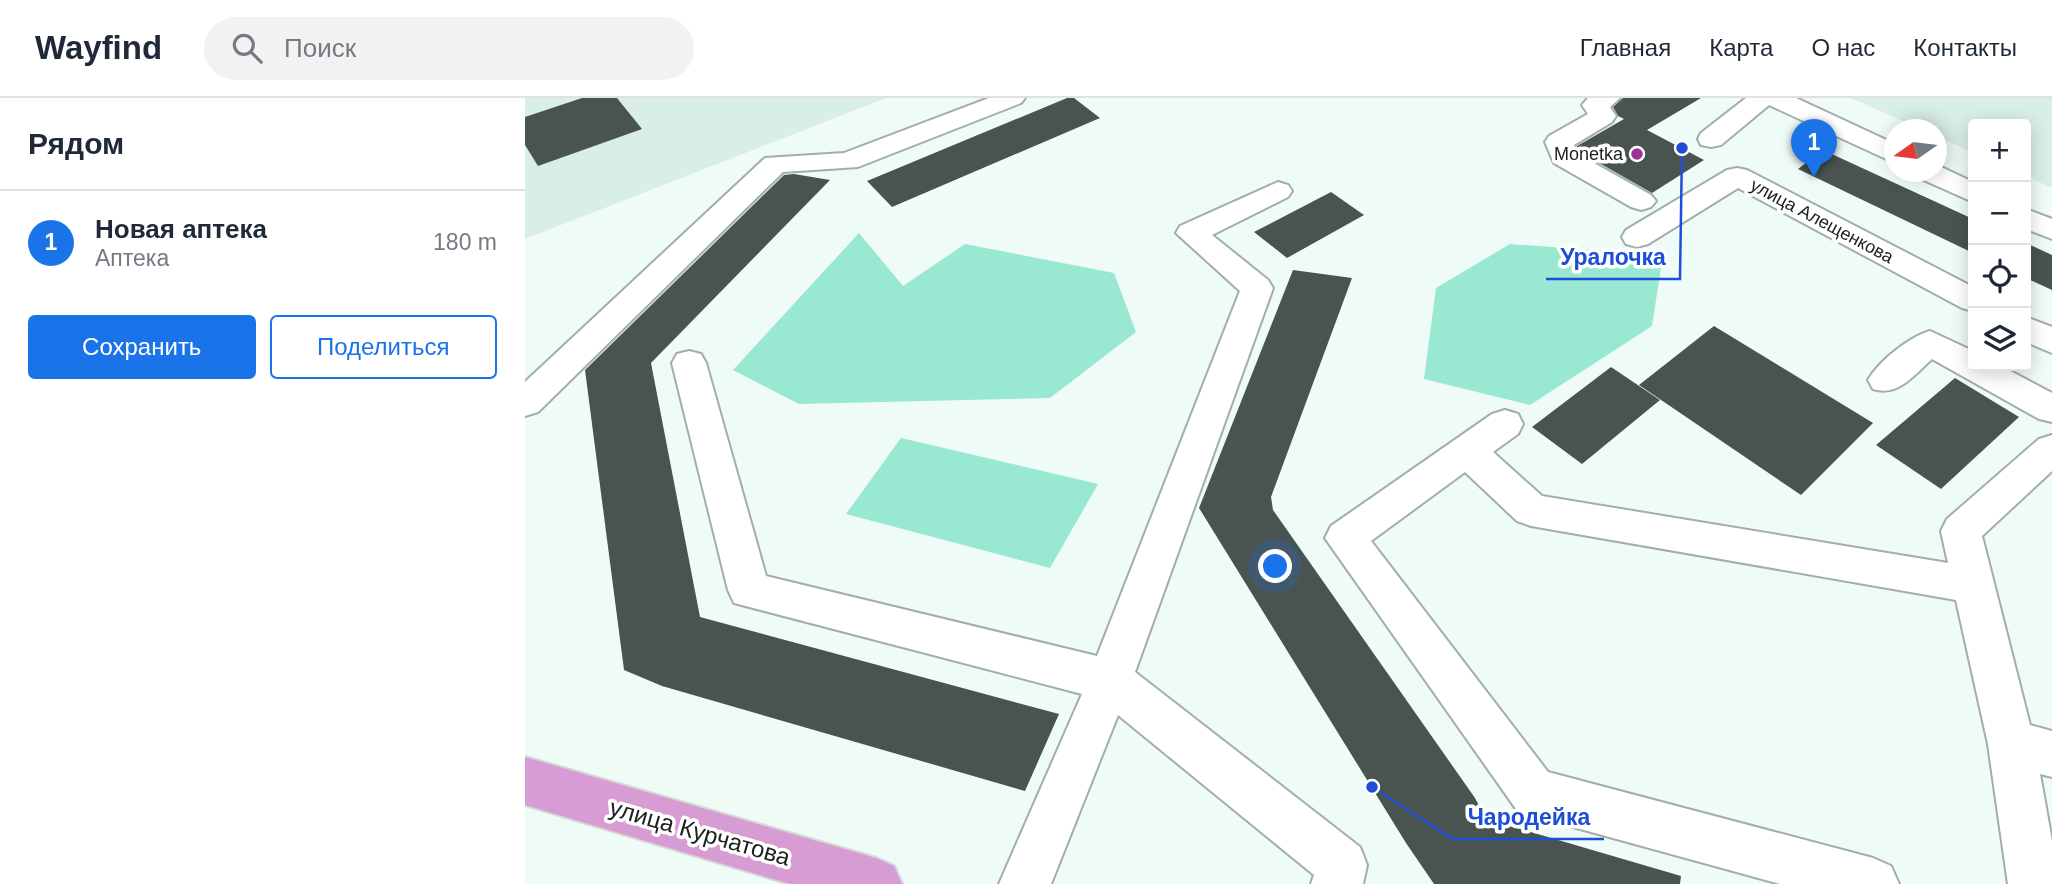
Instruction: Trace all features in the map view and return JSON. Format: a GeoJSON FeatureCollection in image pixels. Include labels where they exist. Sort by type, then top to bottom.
{"type":"FeatureCollection","features":[{"type":"Feature","properties":{"kind":"main road","name":"улица Курчатова"},"geometry":{"type":"LineString","coordinates":[[525,781],[876,884]]}},
{"type":"Feature","properties":{"kind":"street"},"geometry":{"type":"LineString","coordinates":[[525,403],[775,164],[848,161],[1011,98]]}},
{"type":"Feature","properties":{"kind":"street"},"geometry":{"type":"LineString","coordinates":[[1607,98],[1595,105],[1603,116],[1559,142],[1561,149],[1564,157],[1641,201]]}},
{"type":"Feature","properties":{"kind":"street"},"geometry":{"type":"LineString","coordinates":[[1711,139],[1762,98]]}},
{"type":"Feature","properties":{"kind":"street"},"geometry":{"type":"LineString","coordinates":[[1775,98],[1884,150]]}},
{"type":"Feature","properties":{"kind":"street","name":"улица Алещенкова"},"geometry":{"type":"LineString","coordinates":[[1637,237],[1737,176],[1968,297]]}},
{"type":"Feature","properties":{"kind":"street"},"geometry":{"type":"LineString","coordinates":[[1947,181],[1968,191]]}},
{"type":"Feature","properties":{"kind":"street"},"geometry":{"type":"LineString","coordinates":[[1025,884],[1110,680],[1257,288],[1191,233],[1278,191]]}},
{"type":"Feature","properties":{"kind":"street"},"geometry":{"type":"LineString","coordinates":[[2031,220],[2052,230]]}},
{"type":"Feature","properties":{"kind":"street"},"geometry":{"type":"LineString","coordinates":[[2031,330],[2052,341]]}},
{"type":"Feature","properties":{"kind":"street"},"geometry":{"type":"LineString","coordinates":[[1885,380],[1930,343],[2052,409]]}},
{"type":"Feature","properties":{"kind":"street"},"geometry":{"type":"LineString","coordinates":[[689,363],[749,590],[1110,680],[1342,865],[1337,884]]}},
{"type":"Feature","properties":{"kind":"street"},"geometry":{"type":"LineString","coordinates":[[1505,424],[1345,538],[1533,792],[1873,884]]}},
{"type":"Feature","properties":{"kind":"street"},"geometry":{"type":"LineString","coordinates":[[2034,884],[2032,749],[1974,585],[1961,531],[2052,449]]}},
{"type":"Feature","properties":{"kind":"street"},"geometry":{"type":"LineString","coordinates":[[1467,451],[1531,510],[1974,585]]}},
{"type":"Feature","properties":{"kind":"shaded area"},"geometry":{"type":"Polygon","coordinates":[[[525,98],[886,98],[525,239],[525,98]]]}},
{"type":"Feature","properties":{"kind":"shaded area"},"geometry":{"type":"Polygon","coordinates":[[[1851,98],[2052,98],[2052,188],[2031,178],[2031,119],[1968,119],[1968,151],[1947,141],[1947,119],[1898,119],[1851,98]]]}},
{"type":"Feature","properties":{"kind":"green space"},"geometry":{"type":"Polygon","coordinates":[[[859,233],[903,286],[965,244],[1114,273],[1136,332],[1050,398],[799,404],[733,370],[859,233]]]}},
{"type":"Feature","properties":{"kind":"green space"},"geometry":{"type":"Polygon","coordinates":[[[1510,244],[1663,255],[1652,326],[1530,405],[1424,379],[1436,288],[1510,244]]]}},
{"type":"Feature","properties":{"kind":"green space"},"geometry":{"type":"Polygon","coordinates":[[[901,438],[1098,484],[1050,568],[846,514],[901,438]]]}},
{"type":"Feature","properties":{"kind":"building"},"geometry":{"type":"Polygon","coordinates":[[[582,98],[617,98],[642,129],[538,166],[525,145],[525,117],[582,98]]]}},
{"type":"Feature","properties":{"kind":"building"},"geometry":{"type":"Polygon","coordinates":[[[1067,98],[1074,98],[1100,118],[892,207],[867,181],[1067,98]]]}},
{"type":"Feature","properties":{"kind":"building","name":"Monetka"},"geometry":{"type":"Polygon","coordinates":[[[1623,98],[1701,98],[1647,130],[1704,160],[1652,193],[1578,151],[1577,146],[1624,119],[1618,116],[1613,107],[1623,98]]]}},
{"type":"Feature","properties":{"kind":"building"},"geometry":{"type":"Polygon","coordinates":[[[1823,150],[1884,178],[1884,182],[1893,182],[1968,217],[1968,251],[1798,169],[1823,150]]]}},
{"type":"Feature","properties":{"kind":"building"},"geometry":{"type":"Polygon","coordinates":[[[784,175],[830,180],[651,363],[700,617],[1059,714],[1025,791],[662,686],[624,670],[585,370],[784,175]]]}},
{"type":"Feature","properties":{"kind":"building"},"geometry":{"type":"Polygon","coordinates":[[[1331,192],[1364,215],[1287,258],[1254,232],[1331,192]]]}},
{"type":"Feature","properties":{"kind":"building"},"geometry":{"type":"Polygon","coordinates":[[[2031,245],[2052,255],[2052,290],[2031,280],[2031,245]]]}},
{"type":"Feature","properties":{"kind":"building"},"geometry":{"type":"Polygon","coordinates":[[[1293,270],[1352,278],[1271,497],[1273,510],[1475,798],[1486,819],[1681,876],[1680,884],[1434,884],[1406,843],[1199,508],[1293,270]]]}},
{"type":"Feature","properties":{"kind":"building"},"geometry":{"type":"Polygon","coordinates":[[[1714,326],[1873,423],[1801,495],[1639,385],[1714,326]]]}},
{"type":"Feature","properties":{"kind":"building"},"geometry":{"type":"Polygon","coordinates":[[[1611,367],[1660,400],[1582,464],[1532,427],[1611,367]]]}},
{"type":"Feature","properties":{"kind":"building"},"geometry":{"type":"Polygon","coordinates":[[[1955,378],[2019,417],[1941,489],[1876,445],[1955,378]]]}},
{"type":"Feature","properties":{"kind":"place","name":"Уралочка"},"geometry":{"type":"Point","coordinates":[1682,148]}},
{"type":"Feature","properties":{"kind":"place","name":"Monetka"},"geometry":{"type":"Point","coordinates":[1637,154]}},
{"type":"Feature","properties":{"kind":"place","name":"Новая аптека"},"geometry":{"type":"Point","coordinates":[1814,177]}},
{"type":"Feature","properties":{"kind":"place","name":"Чародейка"},"geometry":{"type":"Point","coordinates":[1372,787]}}]}
